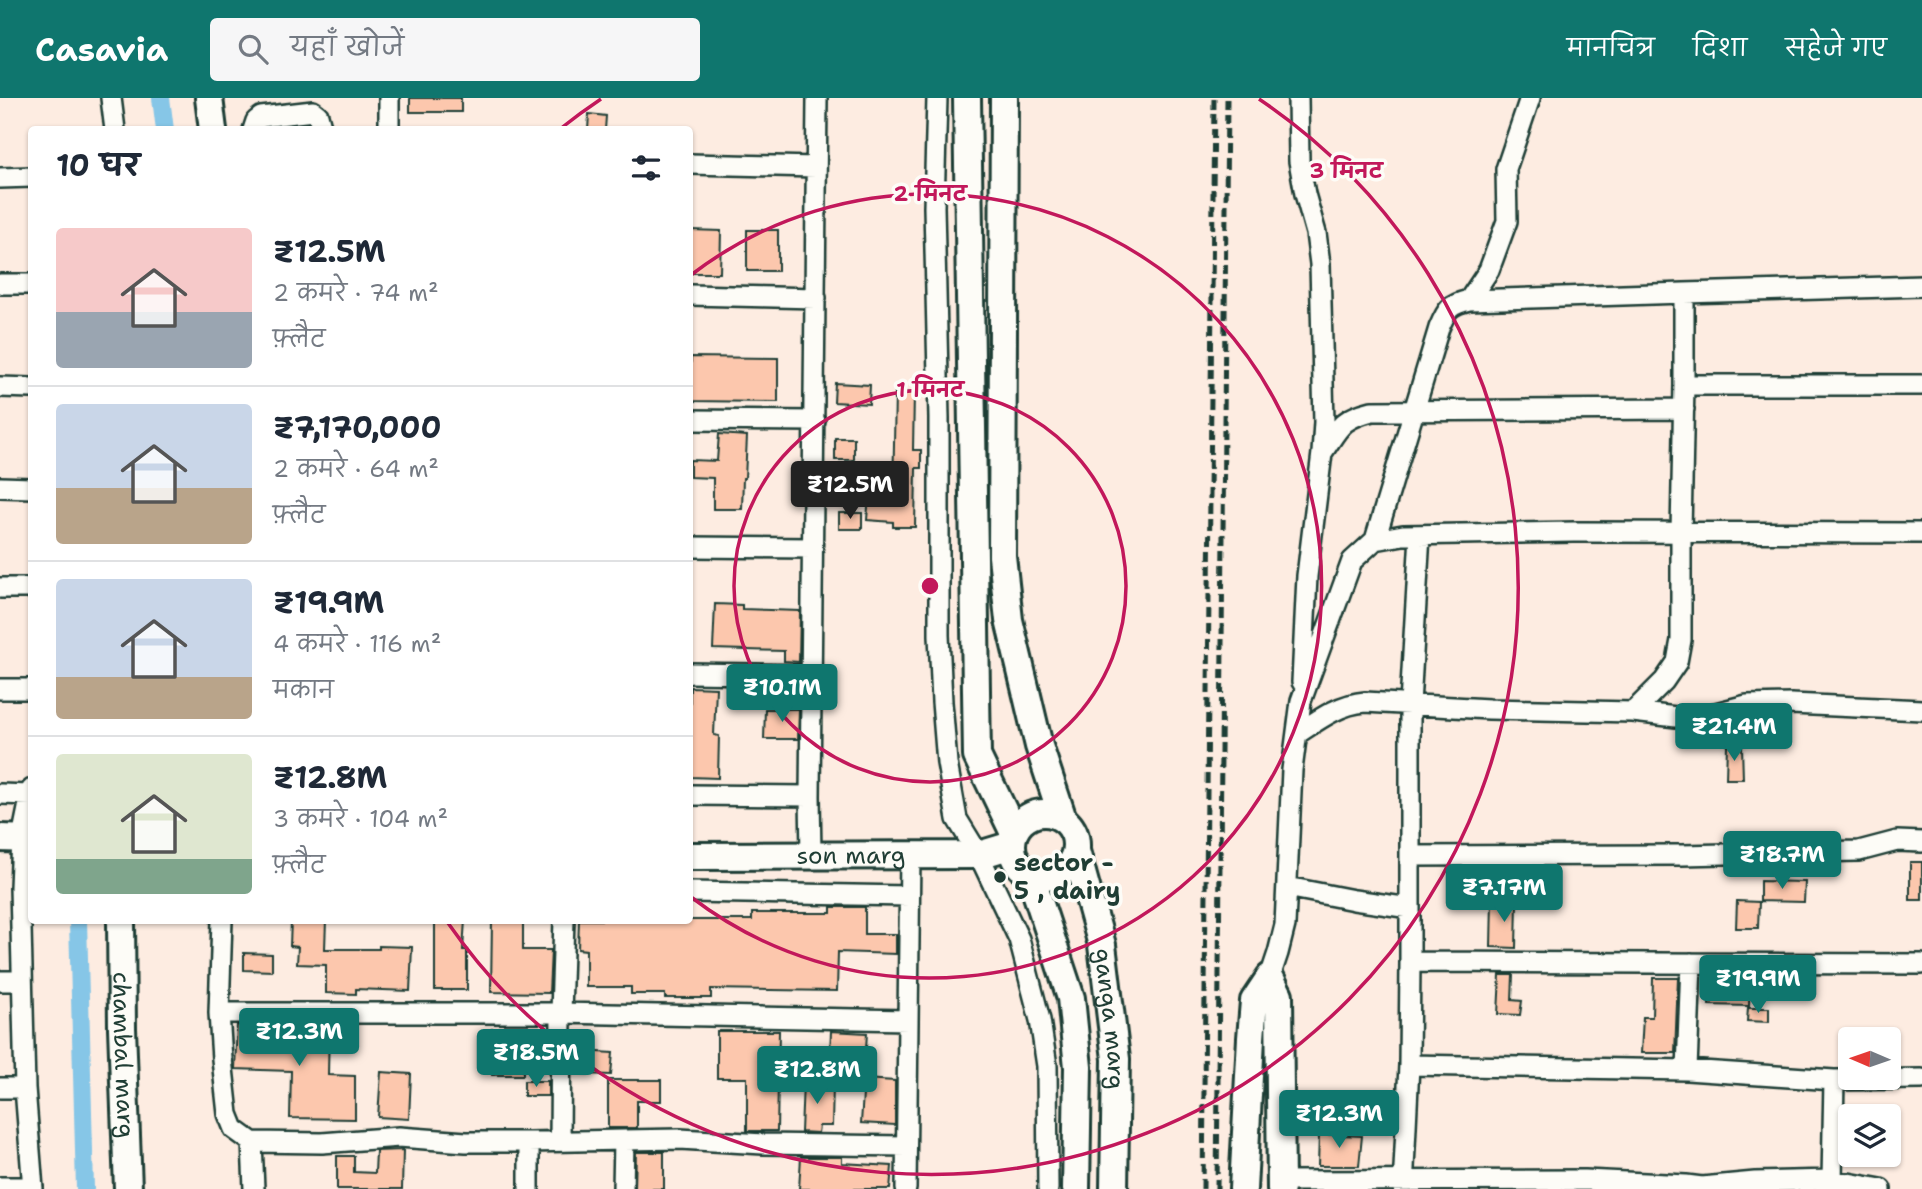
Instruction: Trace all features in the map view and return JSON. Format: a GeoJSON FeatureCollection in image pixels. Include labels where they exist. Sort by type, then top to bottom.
{"type":"FeatureCollection","features":[{"type":"Feature","properties":{"kind":"street"},"geometry":{"type":"LineString","coordinates":[[111,98],[114,126]]}},
{"type":"Feature","properties":{"kind":"street"},"geometry":{"type":"LineString","coordinates":[[209,98],[212,126]]}},
{"type":"Feature","properties":{"kind":"street"},"geometry":{"type":"LineString","coordinates":[[388,126],[389,98]]}},
{"type":"Feature","properties":{"kind":"street"},"geometry":{"type":"LineString","coordinates":[[811,855],[817,98]]}},
{"type":"Feature","properties":{"kind":"street"},"geometry":{"type":"LineString","coordinates":[[937,98],[934,207],[939,418],[938,596],[947,763],[957,819],[979,855],[1019,939],[1040,1020],[1047,1066],[1048,1189]]}},
{"type":"Feature","properties":{"kind":"street"},"geometry":{"type":"LineString","coordinates":[[967,98],[977,755],[1013,839],[1014,856],[1020,867],[1041,877],[1053,876],[1064,871],[1072,862],[1076,851],[1076,839],[1071,827],[1063,818],[1053,813],[1041,812],[1029,816],[1020,823],[1013,839]]}},
{"type":"Feature","properties":{"kind":"street"},"geometry":{"type":"LineString","coordinates":[[1004,98],[1002,556],[1009,620],[1039,746],[1063,818]]}},
{"type":"Feature","properties":{"kind":"street"},"geometry":{"type":"LineString","coordinates":[[1297,98],[1299,161],[1316,233],[1320,264],[1324,422],[1307,576],[1301,701],[1292,770],[1285,925],[1269,977],[1254,1001],[1243,1184],[1585,1180],[1704,1188],[1755,1182],[1832,1180],[1881,1189]]}},
{"type":"Feature","properties":{"kind":"street"},"geometry":{"type":"LineString","coordinates":[[1469,300],[1489,270],[1507,221],[1506,169],[1530,98]]}},
{"type":"Feature","properties":{"kind":"street"},"geometry":{"type":"LineString","coordinates":[[254,126],[261,117],[313,111],[322,126]]}},
{"type":"Feature","properties":{"kind":"street"},"geometry":{"type":"LineString","coordinates":[[693,164],[816,167]]}},
{"type":"Feature","properties":{"kind":"street"},"geometry":{"type":"LineString","coordinates":[[0,178],[28,177]]}},
{"type":"Feature","properties":{"kind":"street"},"geometry":{"type":"LineString","coordinates":[[0,285],[28,284]]}},
{"type":"Feature","properties":{"kind":"street"},"geometry":{"type":"LineString","coordinates":[[1301,701],[1352,561],[1375,540],[1439,328],[1446,311],[1455,303],[1469,300],[1922,286]]}},
{"type":"Feature","properties":{"kind":"street"},"geometry":{"type":"LineString","coordinates":[[1633,712],[1664,681],[1677,662],[1681,640],[1684,293]]}},
{"type":"Feature","properties":{"kind":"street"},"geometry":{"type":"LineString","coordinates":[[693,295],[816,298]]}},
{"type":"Feature","properties":{"kind":"street"},"geometry":{"type":"LineString","coordinates":[[1684,385],[1922,385]]}},
{"type":"Feature","properties":{"kind":"street"},"geometry":{"type":"LineString","coordinates":[[0,387],[28,388]]}},
{"type":"Feature","properties":{"kind":"street"},"geometry":{"type":"LineString","coordinates":[[1322,453],[1344,421],[1373,411],[1684,409]]}},
{"type":"Feature","properties":{"kind":"street"},"geometry":{"type":"LineString","coordinates":[[693,419],[815,421]]}},
{"type":"Feature","properties":{"kind":"street"},"geometry":{"type":"LineString","coordinates":[[0,487],[28,488]]}},
{"type":"Feature","properties":{"kind":"street"},"geometry":{"type":"LineString","coordinates":[[1375,540],[1404,535],[1574,532],[1922,533]]}},
{"type":"Feature","properties":{"kind":"street"},"geometry":{"type":"LineString","coordinates":[[1403,1184],[1409,1065],[1410,704],[1420,535]]}},
{"type":"Feature","properties":{"kind":"street"},"geometry":{"type":"LineString","coordinates":[[693,547],[812,548]]}},
{"type":"Feature","properties":{"kind":"street"},"geometry":{"type":"LineString","coordinates":[[0,588],[28,588]]}},
{"type":"Feature","properties":{"kind":"street"},"geometry":{"type":"LineString","coordinates":[[693,673],[811,675]]}},
{"type":"Feature","properties":{"kind":"street"},"geometry":{"type":"LineString","coordinates":[[0,689],[28,690]]}},
{"type":"Feature","properties":{"kind":"street"},"geometry":{"type":"LineString","coordinates":[[1297,733],[1352,703],[1633,712],[1685,718],[1747,705],[1791,704],[1922,710]]}},
{"type":"Feature","properties":{"kind":"street"},"geometry":{"type":"LineString","coordinates":[[0,794],[28,792]]}},
{"type":"Feature","properties":{"kind":"street"},"geometry":{"type":"LineString","coordinates":[[693,795],[810,796]]}},
{"type":"Feature","properties":{"kind":"street"},"geometry":{"type":"LineString","coordinates":[[0,1187],[33,1188],[25,1088],[18,839],[28,803]]}},
{"type":"Feature","properties":{"kind":"street","name":"son marg"},"geometry":{"type":"LineString","coordinates":[[693,856],[979,855],[1013,839]]}},
{"type":"Feature","properties":{"kind":"street"},"geometry":{"type":"LineString","coordinates":[[1410,856],[1860,851],[1896,841],[1922,842]]}},
{"type":"Feature","properties":{"kind":"street","name":"ganga marg"},"geometry":{"type":"LineString","coordinates":[[1076,851],[1102,944],[1114,1046],[1114,1189]]}},
{"type":"Feature","properties":{"kind":"street"},"geometry":{"type":"LineString","coordinates":[[906,1189],[909,855]]}},
{"type":"Feature","properties":{"kind":"street","name":"ganga marg"},"geometry":{"type":"LineString","coordinates":[[1030,874],[1071,998],[1078,1067],[1076,1189]]}},
{"type":"Feature","properties":{"kind":"street"},"geometry":{"type":"LineString","coordinates":[[0,887],[20,887]]}},
{"type":"Feature","properties":{"kind":"street"},"geometry":{"type":"LineString","coordinates":[[1287,887],[1410,908]]}},
{"type":"Feature","properties":{"kind":"street"},"geometry":{"type":"LineString","coordinates":[[693,892],[909,896]]}},
{"type":"Feature","properties":{"kind":"street","name":"chambal marg"},"geometry":{"type":"LineString","coordinates":[[121,924],[128,1189]]}},
{"type":"Feature","properties":{"kind":"street"},"geometry":{"type":"LineString","coordinates":[[222,924],[219,1013],[228,1114],[234,1129],[252,1142],[322,1143],[400,1137],[466,1142],[680,1139],[763,1144],[906,1146]]}},
{"type":"Feature","properties":{"kind":"street"},"geometry":{"type":"LineString","coordinates":[[560,1141],[564,924]]}},
{"type":"Feature","properties":{"kind":"street"},"geometry":{"type":"LineString","coordinates":[[1410,962],[1922,964]]}},
{"type":"Feature","properties":{"kind":"street"},"geometry":{"type":"LineString","coordinates":[[1687,1070],[1691,963]]}},
{"type":"Feature","properties":{"kind":"street"},"geometry":{"type":"LineString","coordinates":[[1269,977],[1279,995],[1281,1185]]}},
{"type":"Feature","properties":{"kind":"street"},"geometry":{"type":"LineString","coordinates":[[0,981],[22,981]]}},
{"type":"Feature","properties":{"kind":"street"},"geometry":{"type":"LineString","coordinates":[[219,1013],[561,1013],[908,1020]]}},
{"type":"Feature","properties":{"kind":"street"},"geometry":{"type":"LineString","coordinates":[[1409,1065],[1687,1070],[1834,1080],[1922,1079]]}},
{"type":"Feature","properties":{"kind":"street"},"geometry":{"type":"LineString","coordinates":[[1832,1180],[1834,1080]]}},
{"type":"Feature","properties":{"kind":"street"},"geometry":{"type":"LineString","coordinates":[[0,1088],[25,1088]]}},
{"type":"Feature","properties":{"kind":"street"},"geometry":{"type":"LineString","coordinates":[[622,1189],[624,1140]]}},
{"type":"Feature","properties":{"kind":"street"},"geometry":{"type":"LineString","coordinates":[[252,1142],[254,1189]]}},
{"type":"Feature","properties":{"kind":"street"},"geometry":{"type":"LineString","coordinates":[[528,1189],[529,1142]]}},
{"type":"Feature","properties":{"kind":"building"},"geometry":{"type":"Polygon","coordinates":[[[410,98],[461,98],[461,112],[410,112],[410,98]]]}},
{"type":"Feature","properties":{"kind":"building"},"geometry":{"type":"Polygon","coordinates":[[[589,114],[606,116],[605,126],[588,126],[589,114]]]}},
{"type":"Feature","properties":{"kind":"building"},"geometry":{"type":"Polygon","coordinates":[[[693,230],[721,231],[720,273],[693,273],[693,230]]]}},
{"type":"Feature","properties":{"kind":"building"},"geometry":{"type":"Polygon","coordinates":[[[747,230],[778,230],[778,271],[747,271],[747,230]]]}},
{"type":"Feature","properties":{"kind":"building"},"geometry":{"type":"Polygon","coordinates":[[[693,357],[778,358],[778,402],[693,401],[693,357]]]}},
{"type":"Feature","properties":{"kind":"building"},"geometry":{"type":"Polygon","coordinates":[[[835,383],[870,385],[869,404],[834,402],[835,383]]]}},
{"type":"Feature","properties":{"kind":"building"},"geometry":{"type":"Polygon","coordinates":[[[895,392],[914,393],[913,450],[921,450],[921,468],[916,468],[915,527],[893,527],[893,522],[867,520],[869,494],[893,496],[895,392]]]}},
{"type":"Feature","properties":{"kind":"building"},"geometry":{"type":"Polygon","coordinates":[[[719,434],[747,436],[742,509],[713,509],[713,478],[693,477],[693,460],[717,461],[719,434]]]}},
{"type":"Feature","properties":{"kind":"building"},"geometry":{"type":"Polygon","coordinates":[[[835,438],[854,438],[854,460],[835,460],[835,438]]]}},
{"type":"Feature","properties":{"kind":"building"},"geometry":{"type":"Polygon","coordinates":[[[839,513],[862,513],[862,529],[839,529],[839,513]]]}},
{"type":"Feature","properties":{"kind":"building"},"geometry":{"type":"Polygon","coordinates":[[[715,604],[742,605],[742,609],[800,611],[799,662],[784,661],[784,651],[713,649],[715,604]]]}},
{"type":"Feature","properties":{"kind":"building"},"geometry":{"type":"Polygon","coordinates":[[[693,687],[716,688],[714,735],[719,736],[718,778],[693,777],[693,687]]]}},
{"type":"Feature","properties":{"kind":"building"},"geometry":{"type":"Polygon","coordinates":[[[765,709],[799,709],[798,739],[764,739],[765,709]]]}},
{"type":"Feature","properties":{"kind":"building"},"geometry":{"type":"Polygon","coordinates":[[[1727,745],[1742,746],[1743,779],[1726,779],[1727,745]]]}},
{"type":"Feature","properties":{"kind":"building"},"geometry":{"type":"Polygon","coordinates":[[[1910,862],[1922,862],[1922,900],[1910,900],[1910,862]]]}},
{"type":"Feature","properties":{"kind":"building"},"geometry":{"type":"Polygon","coordinates":[[[1760,881],[1805,882],[1804,902],[1760,901],[1760,881]]]}},
{"type":"Feature","properties":{"kind":"building"},"geometry":{"type":"Polygon","coordinates":[[[1492,899],[1517,901],[1516,948],[1491,947],[1492,899]]]}},
{"type":"Feature","properties":{"kind":"building"},"geometry":{"type":"Polygon","coordinates":[[[1737,901],[1759,902],[1758,928],[1736,928],[1737,901]]]}},
{"type":"Feature","properties":{"kind":"building"},"geometry":{"type":"Polygon","coordinates":[[[831,907],[865,907],[865,934],[896,934],[896,954],[838,952],[837,991],[711,989],[711,998],[665,998],[665,994],[631,994],[631,987],[586,987],[586,950],[578,949],[579,924],[693,924],[693,920],[752,920],[752,913],[831,913],[831,907]]]}},
{"type":"Feature","properties":{"kind":"building"},"geometry":{"type":"Polygon","coordinates":[[[291,924],[326,924],[325,949],[412,947],[410,991],[356,989],[356,994],[326,993],[326,965],[297,964],[298,947],[290,946],[291,924]]]}},
{"type":"Feature","properties":{"kind":"building"},"geometry":{"type":"Polygon","coordinates":[[[435,924],[465,924],[463,950],[467,950],[467,990],[435,990],[435,924]]]}},
{"type":"Feature","properties":{"kind":"building"},"geometry":{"type":"Polygon","coordinates":[[[492,924],[523,924],[523,950],[551,950],[549,993],[491,992],[492,924]]]}},
{"type":"Feature","properties":{"kind":"building"},"geometry":{"type":"Polygon","coordinates":[[[244,953],[272,954],[272,971],[244,970],[244,953]]]}},
{"type":"Feature","properties":{"kind":"building"},"geometry":{"type":"Polygon","coordinates":[[[1500,975],[1513,975],[1512,1000],[1522,1001],[1520,1015],[1498,1014],[1500,975]]]}},
{"type":"Feature","properties":{"kind":"building"},"geometry":{"type":"Polygon","coordinates":[[[1709,975],[1750,976],[1749,1006],[1709,1005],[1709,975]]]}},
{"type":"Feature","properties":{"kind":"building"},"geometry":{"type":"Polygon","coordinates":[[[1653,978],[1678,978],[1675,1053],[1641,1053],[1643,1017],[1652,1017],[1653,978]]]}},
{"type":"Feature","properties":{"kind":"building"},"geometry":{"type":"Polygon","coordinates":[[[1748,1008],[1769,1008],[1769,1022],[1747,1021],[1748,1008]]]}},
{"type":"Feature","properties":{"kind":"building"},"geometry":{"type":"Polygon","coordinates":[[[237,1025],[329,1026],[328,1075],[355,1076],[355,1119],[290,1118],[291,1071],[235,1069],[237,1025]]]}},
{"type":"Feature","properties":{"kind":"building"},"geometry":{"type":"Polygon","coordinates":[[[492,1029],[523,1029],[523,1075],[492,1075],[492,1029]]]}},
{"type":"Feature","properties":{"kind":"building"},"geometry":{"type":"Polygon","coordinates":[[[717,1031],[779,1031],[777,1131],[747,1131],[747,1078],[717,1078],[717,1031]]]}},
{"type":"Feature","properties":{"kind":"building"},"geometry":{"type":"Polygon","coordinates":[[[831,1031],[867,1033],[864,1079],[829,1076],[831,1031]]]}},
{"type":"Feature","properties":{"kind":"building"},"geometry":{"type":"Polygon","coordinates":[[[582,1051],[613,1053],[611,1075],[581,1074],[582,1051]]]}},
{"type":"Feature","properties":{"kind":"building"},"geometry":{"type":"Polygon","coordinates":[[[381,1072],[411,1074],[409,1119],[378,1117],[381,1072]]]}},
{"type":"Feature","properties":{"kind":"building"},"geometry":{"type":"Polygon","coordinates":[[[864,1079],[895,1081],[895,1125],[861,1123],[864,1079]]]}},
{"type":"Feature","properties":{"kind":"building"},"geometry":{"type":"Polygon","coordinates":[[[608,1080],[661,1080],[661,1101],[637,1101],[637,1128],[608,1128],[608,1080]]]}},
{"type":"Feature","properties":{"kind":"building"},"geometry":{"type":"Polygon","coordinates":[[[524,1081],[548,1081],[548,1096],[524,1096],[524,1081]]]}},
{"type":"Feature","properties":{"kind":"building"},"geometry":{"type":"Polygon","coordinates":[[[803,1082],[833,1083],[832,1126],[819,1126],[818,1133],[801,1132],[803,1082]]]}},
{"type":"Feature","properties":{"kind":"building"},"geometry":{"type":"Polygon","coordinates":[[[1355,1097],[1395,1098],[1394,1117],[1354,1117],[1355,1097]]]}},
{"type":"Feature","properties":{"kind":"building"},"geometry":{"type":"Polygon","coordinates":[[[1319,1134],[1362,1136],[1359,1166],[1318,1166],[1319,1134]]]}},
{"type":"Feature","properties":{"kind":"building"},"geometry":{"type":"Polygon","coordinates":[[[403,1150],[402,1189],[337,1189],[337,1156],[354,1156],[354,1172],[375,1173],[376,1151],[403,1150]]]}},
{"type":"Feature","properties":{"kind":"building"},"geometry":{"type":"Polygon","coordinates":[[[636,1152],[664,1152],[664,1189],[635,1189],[636,1152]]]}},
{"type":"Feature","properties":{"kind":"building"},"geometry":{"type":"Polygon","coordinates":[[[801,1157],[842,1157],[842,1163],[892,1166],[890,1189],[799,1189],[801,1157]]]}},
{"type":"Feature","properties":{"kind":"waterway"},"geometry":{"type":"LineString","coordinates":[[161,98],[164,126]]}},
{"type":"Feature","properties":{"kind":"waterway"},"geometry":{"type":"LineString","coordinates":[[78,924],[85,1189]]}},
{"type":"Feature","properties":{"kind":"railway"},"geometry":{"type":"LineString","coordinates":[[1203,1189],[1214,98]]}},
{"type":"Feature","properties":{"kind":"railway"},"geometry":{"type":"LineString","coordinates":[[1217,1189],[1227,98]]}},
{"type":"Feature","properties":{"kind":"place","name":"sector - 5 , dairy"},"geometry":{"type":"Point","coordinates":[1000,877]}}]}
